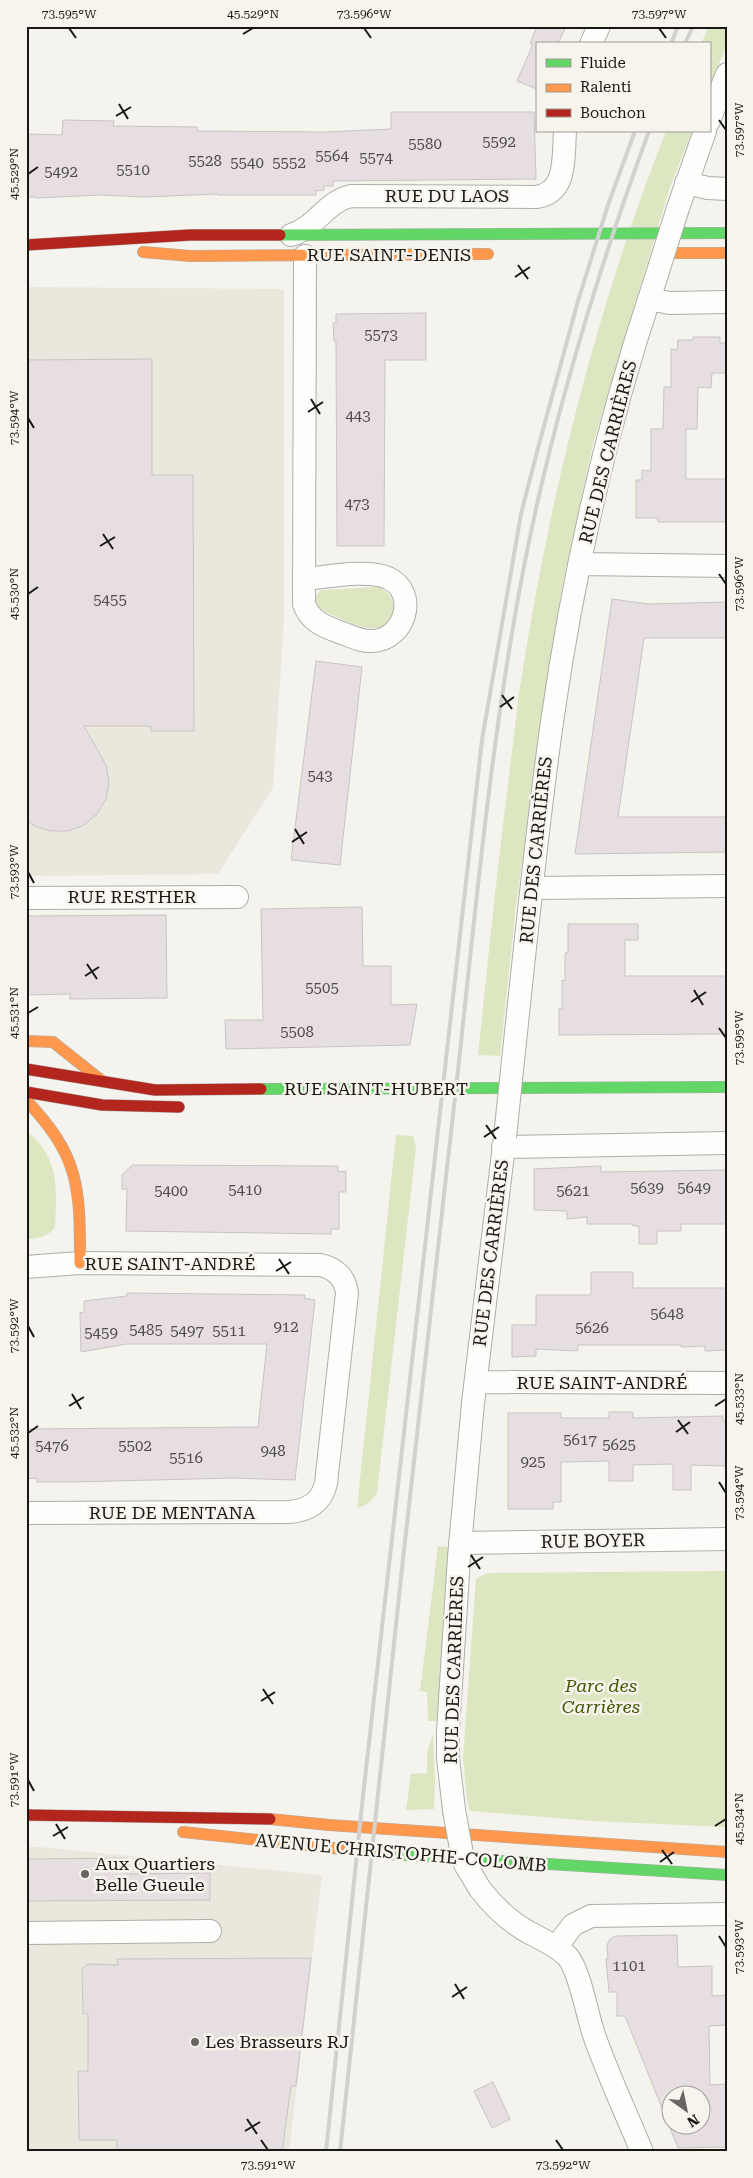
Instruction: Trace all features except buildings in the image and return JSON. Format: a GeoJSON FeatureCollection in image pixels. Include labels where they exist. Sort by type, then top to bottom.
{"type":"FeatureCollection","features":[{"type":"Feature","properties":{"kind":"main road","name":"RUE SAINT-DENIS"},"geometry":{"type":"LineString","coordinates":[[26,245],[52,245],[190,235],[727,233]]}},
{"type":"Feature","properties":{"kind":"main road","name":"RUE SAINT-DENIS"},"geometry":{"type":"LineString","coordinates":[[52,245],[190,256],[504,254]]}},
{"type":"Feature","properties":{"kind":"main road"},"geometry":{"type":"LineString","coordinates":[[649,253],[727,253]]}},
{"type":"Feature","properties":{"kind":"main road"},"geometry":{"type":"LineString","coordinates":[[26,1041],[53,1042],[102,1081]]}},
{"type":"Feature","properties":{"kind":"main road","name":"RUE SAINT-HUBERT"},"geometry":{"type":"LineString","coordinates":[[26,1069],[154,1090],[727,1087]]}},
{"type":"Feature","properties":{"kind":"main road"},"geometry":{"type":"LineString","coordinates":[[26,1092],[102,1105],[191,1107]]}},
{"type":"Feature","properties":{"kind":"main road"},"geometry":{"type":"LineString","coordinates":[[26,1100],[59,1140],[72,1169],[78,1200],[80,1263]]}},
{"type":"Feature","properties":{"kind":"main road"},"geometry":{"type":"LineString","coordinates":[[496,1105],[516,1105]]}},
{"type":"Feature","properties":{"kind":"main road","name":"AVENUE CHRISTOPHE-COLOMB"},"geometry":{"type":"LineString","coordinates":[[26,1815],[260,1818],[329,1825],[727,1852]]}},
{"type":"Feature","properties":{"kind":"main road","name":"AVENUE CHRISTOPHE-COLOMB"},"geometry":{"type":"LineString","coordinates":[[78,1817],[255,1842],[492,1862],[727,1875]]}},
{"type":"Feature","properties":{"kind":"street"},"geometry":{"type":"LineString","coordinates":[[592,42],[599,26]]}},
{"type":"Feature","properties":{"kind":"street"},"geometry":{"type":"LineString","coordinates":[[710,118],[727,74]]}},
{"type":"Feature","properties":{"kind":"street","name":"RUE DU LAOS"},"geometry":{"type":"LineString","coordinates":[[290,236],[305,230],[338,200],[351,196],[543,196],[553,191],[559,181],[565,132]]}},
{"type":"Feature","properties":{"kind":"street","name":"RUE DES CARRIÈRES"},"geometry":{"type":"LineString","coordinates":[[642,2152],[594,2037],[579,1979],[568,1957],[556,1947],[526,1931],[497,1909],[480,1889],[465,1864],[454,1810],[448,1758],[448,1732],[460,1543],[552,720],[580,564],[614,418],[686,183],[706,132]]}},
{"type":"Feature","properties":{"kind":"street"},"geometry":{"type":"LineString","coordinates":[[686,183],[727,189]]}},
{"type":"Feature","properties":{"kind":"street"},"geometry":{"type":"LineString","coordinates":[[304,579],[305,256]]}},
{"type":"Feature","properties":{"kind":"street"},"geometry":{"type":"LineString","coordinates":[[651,293],[670,303],[727,302]]}},
{"type":"Feature","properties":{"kind":"street"},"geometry":{"type":"LineString","coordinates":[[580,564],[727,566]]}},
{"type":"Feature","properties":{"kind":"street"},"geometry":{"type":"LineString","coordinates":[[532,888],[727,886]]}},
{"type":"Feature","properties":{"kind":"street","name":"RUE RESTHER"},"geometry":{"type":"LineString","coordinates":[[26,898],[237,897]]}},
{"type":"Feature","properties":{"kind":"street"},"geometry":{"type":"LineString","coordinates":[[504,1142],[727,1144]]}},
{"type":"Feature","properties":{"kind":"street","name":"RUE SAINT-ANDRÉ"},"geometry":{"type":"LineString","coordinates":[[26,1267],[80,1263],[311,1264],[328,1267],[340,1276],[344,1281],[347,1293],[326,1483],[322,1494],[315,1504]]}},
{"type":"Feature","properties":{"kind":"street","name":"RUE SAINT-ANDRÉ"},"geometry":{"type":"LineString","coordinates":[[477,1382],[727,1383]]}},
{"type":"Feature","properties":{"kind":"street","name":"RUE DE MENTANA"},"geometry":{"type":"LineString","coordinates":[[26,1513],[294,1512],[305,1510],[315,1504]]}},
{"type":"Feature","properties":{"kind":"street","name":"RUE BOYER"},"geometry":{"type":"LineString","coordinates":[[460,1543],[727,1539]]}},
{"type":"Feature","properties":{"kind":"street"},"geometry":{"type":"LineString","coordinates":[[556,1947],[573,1925],[591,1916],[727,1914]]}},
{"type":"Feature","properties":{"kind":"street"},"geometry":{"type":"LineString","coordinates":[[26,1933],[210,1931]]}},
{"type":"Feature","properties":{"kind":"shaded area"},"geometry":{"type":"Polygon","coordinates":[[[26,287],[284,289],[284,621],[273,788],[218,874],[26,876],[26,287]]]}},
{"type":"Feature","properties":{"kind":"shaded area"},"geometry":{"type":"Polygon","coordinates":[[[26,1847],[322,1875],[289,2152],[26,2152],[26,1847]]]}},
{"type":"Feature","properties":{"kind":"green space"},"geometry":{"type":"Polygon","coordinates":[[[709,26],[727,26],[727,44],[710,86],[710,42],[702,42],[709,26]]]}},
{"type":"Feature","properties":{"kind":"green space"},"geometry":{"type":"Polygon","coordinates":[[[666,132],[692,132],[670,187],[593,444],[562,587],[516,905],[500,1056],[478,1055],[497,875],[519,697],[545,545],[560,475],[597,335],[641,198],[666,132]]]}},
{"type":"Feature","properties":{"kind":"green space"},"geometry":{"type":"Polygon","coordinates":[[[378,587],[390,596],[394,609],[390,621],[384,626],[376,628],[356,625],[321,610],[316,605],[314,598],[321,590],[378,587]]]}},
{"type":"Feature","properties":{"kind":"green space"},"geometry":{"type":"Polygon","coordinates":[[[26,1131],[45,1151],[51,1163],[56,1187],[55,1227],[42,1237],[34,1239],[26,1239],[26,1131]]]}},
{"type":"Feature","properties":{"kind":"green space"},"geometry":{"type":"Polygon","coordinates":[[[396,1135],[413,1136],[416,1147],[377,1493],[364,1506],[357,1508],[396,1135]]]}},
{"type":"Feature","properties":{"kind":"green space"},"geometry":{"type":"Polygon","coordinates":[[[438,1546],[450,1547],[438,1721],[428,1721],[427,1692],[420,1691],[438,1546]]]}},
{"type":"Feature","properties":{"kind":"green space","name":"Parc des Carrières"},"geometry":{"type":"Polygon","coordinates":[[[727,1571],[727,1827],[592,1821],[470,1811],[467,1800],[463,1757],[476,1579],[488,1573],[727,1571]]]}},
{"type":"Feature","properties":{"kind":"green space"},"geometry":{"type":"Polygon","coordinates":[[[433,1733],[434,1809],[406,1810],[411,1774],[427,1773],[427,1753],[433,1733]]]}},
{"type":"Feature","properties":{"kind":"railway"},"geometry":{"type":"LineString","coordinates":[[672,42],[678,26]]}},
{"type":"Feature","properties":{"kind":"railway"},"geometry":{"type":"LineString","coordinates":[[686,42],[693,26]]}},
{"type":"Feature","properties":{"kind":"railway"},"geometry":{"type":"LineString","coordinates":[[326,2152],[362,1805],[482,740],[521,514],[578,301],[608,205],[635,132]]}},
{"type":"Feature","properties":{"kind":"railway"},"geometry":{"type":"LineString","coordinates":[[340,2152],[392,1655],[477,893],[502,693],[524,564],[569,376],[587,314],[649,132]]}},
{"type":"Feature","properties":{"kind":"traffic: fast"},"geometry":{"type":"LineString","coordinates":[[280,235],[727,233]]}},
{"type":"Feature","properties":{"kind":"traffic: fast"},"geometry":{"type":"LineString","coordinates":[[261,1089],[727,1087]]}},
{"type":"Feature","properties":{"kind":"traffic: fast"},"geometry":{"type":"LineString","coordinates":[[388,1854],[727,1875]]}},
{"type":"Feature","properties":{"kind":"traffic: slow"},"geometry":{"type":"LineString","coordinates":[[143,252],[190,256],[488,254]]}},
{"type":"Feature","properties":{"kind":"traffic: slow"},"geometry":{"type":"LineString","coordinates":[[668,253],[727,253]]}},
{"type":"Feature","properties":{"kind":"traffic: slow"},"geometry":{"type":"LineString","coordinates":[[26,1041],[53,1042],[102,1081]]}},
{"type":"Feature","properties":{"kind":"traffic: slow"},"geometry":{"type":"LineString","coordinates":[[26,1100],[44,1120],[57,1139],[67,1157],[73,1174],[79,1213],[80,1263]]}},
{"type":"Feature","properties":{"kind":"traffic: slow"},"geometry":{"type":"LineString","coordinates":[[270,1819],[329,1825],[727,1852]]}},
{"type":"Feature","properties":{"kind":"traffic: slow"},"geometry":{"type":"LineString","coordinates":[[183,1832],[388,1854]]}},
{"type":"Feature","properties":{"kind":"traffic: jam"},"geometry":{"type":"LineString","coordinates":[[26,245],[190,235],[280,235]]}},
{"type":"Feature","properties":{"kind":"traffic: jam"},"geometry":{"type":"LineString","coordinates":[[26,1069],[155,1090],[261,1089]]}},
{"type":"Feature","properties":{"kind":"traffic: jam"},"geometry":{"type":"LineString","coordinates":[[26,1092],[102,1105],[179,1107]]}},
{"type":"Feature","properties":{"kind":"traffic: jam"},"geometry":{"type":"LineString","coordinates":[[26,1815],[270,1819]]}},
{"type":"Feature","properties":{"kind":"place","name":"Aux Quartiers Belle Gueule"},"geometry":{"type":"Point","coordinates":[85,1874]}},
{"type":"Feature","properties":{"kind":"place","name":"Les Brasseurs RJ"},"geometry":{"type":"Point","coordinates":[195,2042]}}]}
